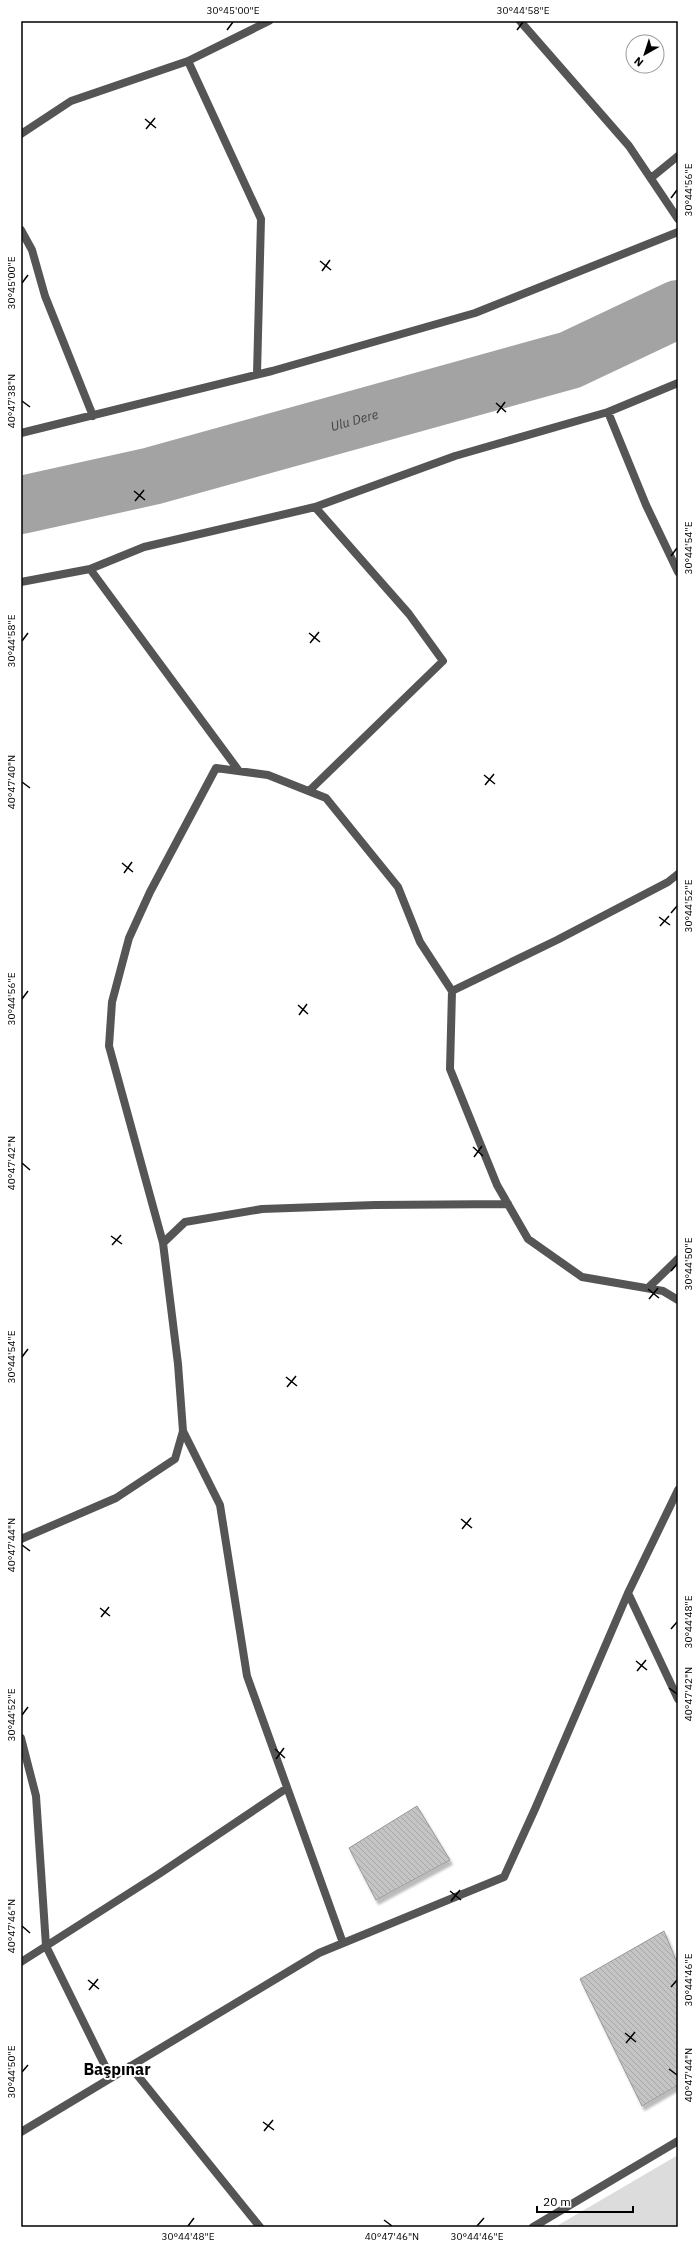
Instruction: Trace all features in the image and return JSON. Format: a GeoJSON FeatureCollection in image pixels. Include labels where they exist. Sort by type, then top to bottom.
{"type":"FeatureCollection","features":[{"type":"Feature","properties":{"kind":"street"},"geometry":{"type":"LineString","coordinates":[[21,134],[71,101],[188,61],[269,21]]}},
{"type":"Feature","properties":{"kind":"street"},"geometry":{"type":"LineString","coordinates":[[520,21],[629,146],[678,219]]}},
{"type":"Feature","properties":{"kind":"street"},"geometry":{"type":"LineString","coordinates":[[188,61],[261,220],[257,374]]}},
{"type":"Feature","properties":{"kind":"street"},"geometry":{"type":"LineString","coordinates":[[651,178],[678,156]]}},
{"type":"Feature","properties":{"kind":"street"},"geometry":{"type":"LineString","coordinates":[[21,230],[32,250],[45,296],[93,416]]}},
{"type":"Feature","properties":{"kind":"street"},"geometry":{"type":"LineString","coordinates":[[21,433],[257,374],[475,313],[678,232]]}},
{"type":"Feature","properties":{"kind":"street"},"geometry":{"type":"LineString","coordinates":[[21,582],[90,569],[144,547],[315,507],[455,456],[608,412],[678,383]]}},
{"type":"Feature","properties":{"kind":"street"},"geometry":{"type":"LineString","coordinates":[[608,412],[646,505],[678,572]]}},
{"type":"Feature","properties":{"kind":"street"},"geometry":{"type":"LineString","coordinates":[[309,792],[442,661],[409,614],[315,507]]}},
{"type":"Feature","properties":{"kind":"street"},"geometry":{"type":"LineString","coordinates":[[90,569],[239,771]]}},
{"type":"Feature","properties":{"kind":"street"},"geometry":{"type":"LineString","coordinates":[[21,1540],[116,1498],[175,1459],[183,1431],[178,1364],[163,1243],[109,1046],[112,1002],[129,938],[150,892],[216,768],[268,775],[326,798],[398,887],[420,942],[452,991],[450,1069],[497,1185],[528,1239],[582,1277],[663,1291],[678,1300]]}},
{"type":"Feature","properties":{"kind":"street"},"geometry":{"type":"LineString","coordinates":[[452,991],[557,940],[668,882],[678,874]]}},
{"type":"Feature","properties":{"kind":"street"},"geometry":{"type":"LineString","coordinates":[[163,1243],[185,1222],[262,1209],[375,1205],[508,1204]]}},
{"type":"Feature","properties":{"kind":"street"},"geometry":{"type":"LineString","coordinates":[[648,1288],[678,1259]]}},
{"type":"Feature","properties":{"kind":"street"},"geometry":{"type":"LineString","coordinates":[[183,1431],[220,1505],[247,1676],[343,1944]]}},
{"type":"Feature","properties":{"kind":"street"},"geometry":{"type":"LineString","coordinates":[[21,2132],[319,1953],[504,1877],[535,1809],[628,1593],[678,1490]]}},
{"type":"Feature","properties":{"kind":"street"},"geometry":{"type":"LineString","coordinates":[[628,1593],[678,1699]]}},
{"type":"Feature","properties":{"kind":"street"},"geometry":{"type":"LineString","coordinates":[[21,1738],[36,1796],[46,1946],[111,2078]]}},
{"type":"Feature","properties":{"kind":"street"},"geometry":{"type":"LineString","coordinates":[[21,1962],[159,1874],[287,1788]]}},
{"type":"Feature","properties":{"kind":"street"},"geometry":{"type":"LineString","coordinates":[[130,2066],[260,2227]]}},
{"type":"Feature","properties":{"kind":"street"},"geometry":{"type":"LineString","coordinates":[[533,2227],[678,2141]]}},
{"type":"Feature","properties":{"kind":"shaded area"},"geometry":{"type":"Polygon","coordinates":[[[678,2155],[678,2227],[555,2227],[678,2155]]]}},
{"type":"Feature","properties":{"kind":"building"},"geometry":{"type":"Polygon","coordinates":[[[417,1806],[450,1860],[376,1900],[349,1848],[417,1806]]]}},
{"type":"Feature","properties":{"kind":"building"},"geometry":{"type":"Polygon","coordinates":[[[664,1931],[678,1965],[678,2085],[642,2106],[580,1979],[664,1931]]]}},
{"type":"Feature","properties":{"kind":"waterway","name":"Ulu Dere"},"geometry":{"type":"LineString","coordinates":[[21,505],[152,476],[570,360],[678,309]]}},
{"type":"Feature","properties":{"kind":"district","name":"Başpınar"},"geometry":{"type":"Point","coordinates":[117,2069]}}]}
